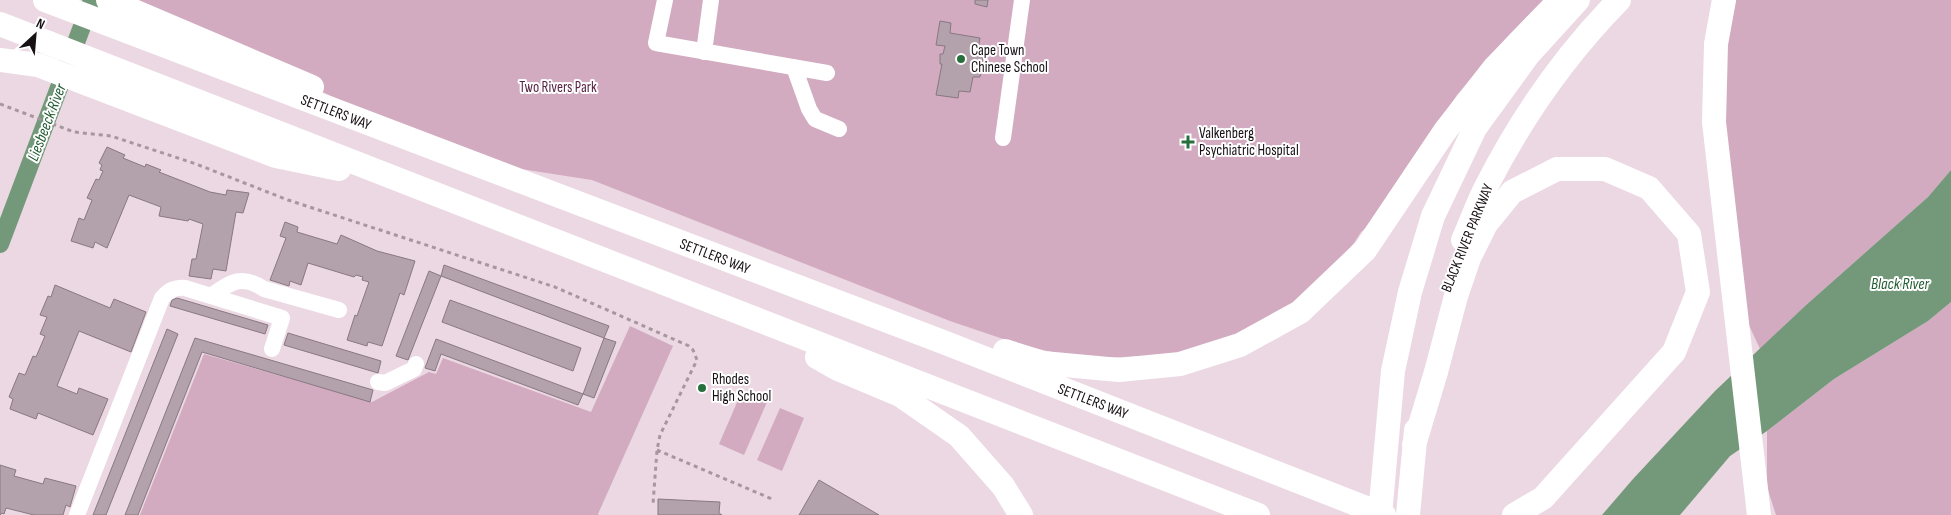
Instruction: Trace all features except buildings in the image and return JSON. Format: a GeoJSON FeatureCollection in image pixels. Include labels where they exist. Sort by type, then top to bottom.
{"type":"FeatureCollection","features":[{"type":"Feature","properties":{"kind":"highway","name":"SETTLERS WAY"},"geometry":{"type":"LineString","coordinates":[[45,0],[943,342],[1382,515]]}},
{"type":"Feature","properties":{"kind":"highway"},"geometry":{"type":"LineString","coordinates":[[943,342],[976,341],[1043,363],[1119,370],[1180,364],[1240,345],[1300,312],[1366,250],[1445,131],[1496,67],[1560,0]]}},
{"type":"Feature","properties":{"kind":"highway"},"geometry":{"type":"LineString","coordinates":[[1382,515],[1374,423],[1393,371],[1410,292],[1433,216],[1475,128],[1528,55],[1578,0]]}},
{"type":"Feature","properties":{"kind":"highway","name":"BLACK RIVER PARKWAY"},"geometry":{"type":"LineString","coordinates":[[1408,515],[1414,445],[1428,352],[1452,268],[1485,188],[1529,111],[1562,63],[1619,0]]}},
{"type":"Feature","properties":{"kind":"highway"},"geometry":{"type":"LineString","coordinates":[[1724,0],[1716,44],[1714,122],[1757,504]]}},
{"type":"Feature","properties":{"kind":"highway"},"geometry":{"type":"LineString","coordinates":[[113,2],[308,85],[462,160]]}},
{"type":"Feature","properties":{"kind":"highway"},"geometry":{"type":"LineString","coordinates":[[0,24],[1258,515]]}},
{"type":"Feature","properties":{"kind":"highway"},"geometry":{"type":"LineString","coordinates":[[0,34],[41,66]]}},
{"type":"Feature","properties":{"kind":"highway"},"geometry":{"type":"LineString","coordinates":[[0,60],[41,66],[276,156],[405,183]]}},
{"type":"Feature","properties":{"kind":"highway"},"geometry":{"type":"LineString","coordinates":[[1414,445],[1456,296],[1470,258],[1486,224],[1512,192],[1557,169],[1605,169],[1649,188],[1689,234],[1698,292],[1674,352],[1543,498],[1514,515]]}},
{"type":"Feature","properties":{"kind":"highway"},"geometry":{"type":"LineString","coordinates":[[732,310],[838,369],[900,396],[959,436],[1003,486],[1021,515]]}},
{"type":"Feature","properties":{"kind":"highway"},"geometry":{"type":"LineString","coordinates":[[1368,515],[1377,458]]}},
{"type":"Feature","properties":{"kind":"highway"},"geometry":{"type":"LineString","coordinates":[[1343,499],[1404,515]]}},
{"type":"Feature","properties":{"kind":"lane"},"geometry":{"type":"LineString","coordinates":[[665,0],[656,43],[827,73]]}},
{"type":"Feature","properties":{"kind":"lane"},"geometry":{"type":"LineString","coordinates":[[704,52],[712,0]]}},
{"type":"Feature","properties":{"kind":"lane"},"geometry":{"type":"LineString","coordinates":[[1003,138],[1022,0]]}},
{"type":"Feature","properties":{"kind":"lane"},"geometry":{"type":"LineString","coordinates":[[794,67],[809,109],[815,119],[840,129]]}},
{"type":"Feature","properties":{"kind":"lane"},"geometry":{"type":"LineString","coordinates":[[211,296],[232,282],[246,281],[254,283],[264,290],[339,310]]}},
{"type":"Feature","properties":{"kind":"lane"},"geometry":{"type":"LineString","coordinates":[[78,515],[162,298],[172,289],[178,288],[211,296],[282,318],[272,349]]}},
{"type":"Feature","properties":{"kind":"lane"},"geometry":{"type":"LineString","coordinates":[[378,382],[385,383],[414,369],[416,364]]}},
{"type":"Feature","properties":{"kind":"path"},"geometry":{"type":"LineString","coordinates":[[0,104],[74,132],[111,136],[196,164],[288,200],[555,287],[689,346],[696,355],[696,364],[660,435],[653,504]]}},
{"type":"Feature","properties":{"kind":"path"},"geometry":{"type":"LineString","coordinates":[[657,450],[772,499]]}},
{"type":"Feature","properties":{"kind":"green space","name":"Two Rivers Park"},"geometry":{"type":"Polygon","coordinates":[[[108,0],[1543,0],[1507,37],[1457,95],[1367,227],[1326,276],[1304,296],[1256,325],[1202,347],[1170,355],[1096,358],[1024,346],[950,321],[592,180],[462,160],[308,85],[108,0]]]}},
{"type":"Feature","properties":{"kind":"green space"},"geometry":{"type":"Polygon","coordinates":[[[1735,0],[1951,0],[1951,170],[1928,197],[1805,306],[1760,349],[1748,323],[1725,136],[1727,44],[1735,0]]]}},
{"type":"Feature","properties":{"kind":"green space"},"geometry":{"type":"Polygon","coordinates":[[[1951,302],[1951,515],[1776,515],[1767,487],[1767,431],[1834,379],[1928,321],[1951,302]]]}},
{"type":"Feature","properties":{"kind":"green space"},"geometry":{"type":"Polygon","coordinates":[[[630,326],[673,346],[599,515],[140,515],[204,354],[372,402],[429,372],[436,374],[443,358],[591,412],[630,326]]]}},
{"type":"Feature","properties":{"kind":"green space"},"geometry":{"type":"Polygon","coordinates":[[[742,391],[767,402],[744,455],[719,444],[742,391]]]}},
{"type":"Feature","properties":{"kind":"green space"},"geometry":{"type":"Polygon","coordinates":[[[780,408],[804,418],[782,471],[757,460],[780,408]]]}},
{"type":"Feature","properties":{"kind":"water","name":"Black River"},"geometry":{"type":"Polygon","coordinates":[[[1951,170],[1951,302],[1928,321],[1834,379],[1767,431],[1730,456],[1680,515],[1602,515],[1715,391],[1805,306],[1928,197],[1951,170]]]}},
{"type":"Feature","properties":{"kind":"waterway","name":"Liesbeeck River"},"geometry":{"type":"LineString","coordinates":[[0,244],[92,0]]}},
{"type":"Feature","properties":{"kind":"place","name":"Cape Town Chinese School"},"geometry":{"type":"Point","coordinates":[961,59]}},
{"type":"Feature","properties":{"kind":"place","name":"Valkenberg Psychiatric Hospital"},"geometry":{"type":"Point","coordinates":[1188,142]}},
{"type":"Feature","properties":{"kind":"place","name":"Rhodes High School"},"geometry":{"type":"Point","coordinates":[702,388]}}]}
